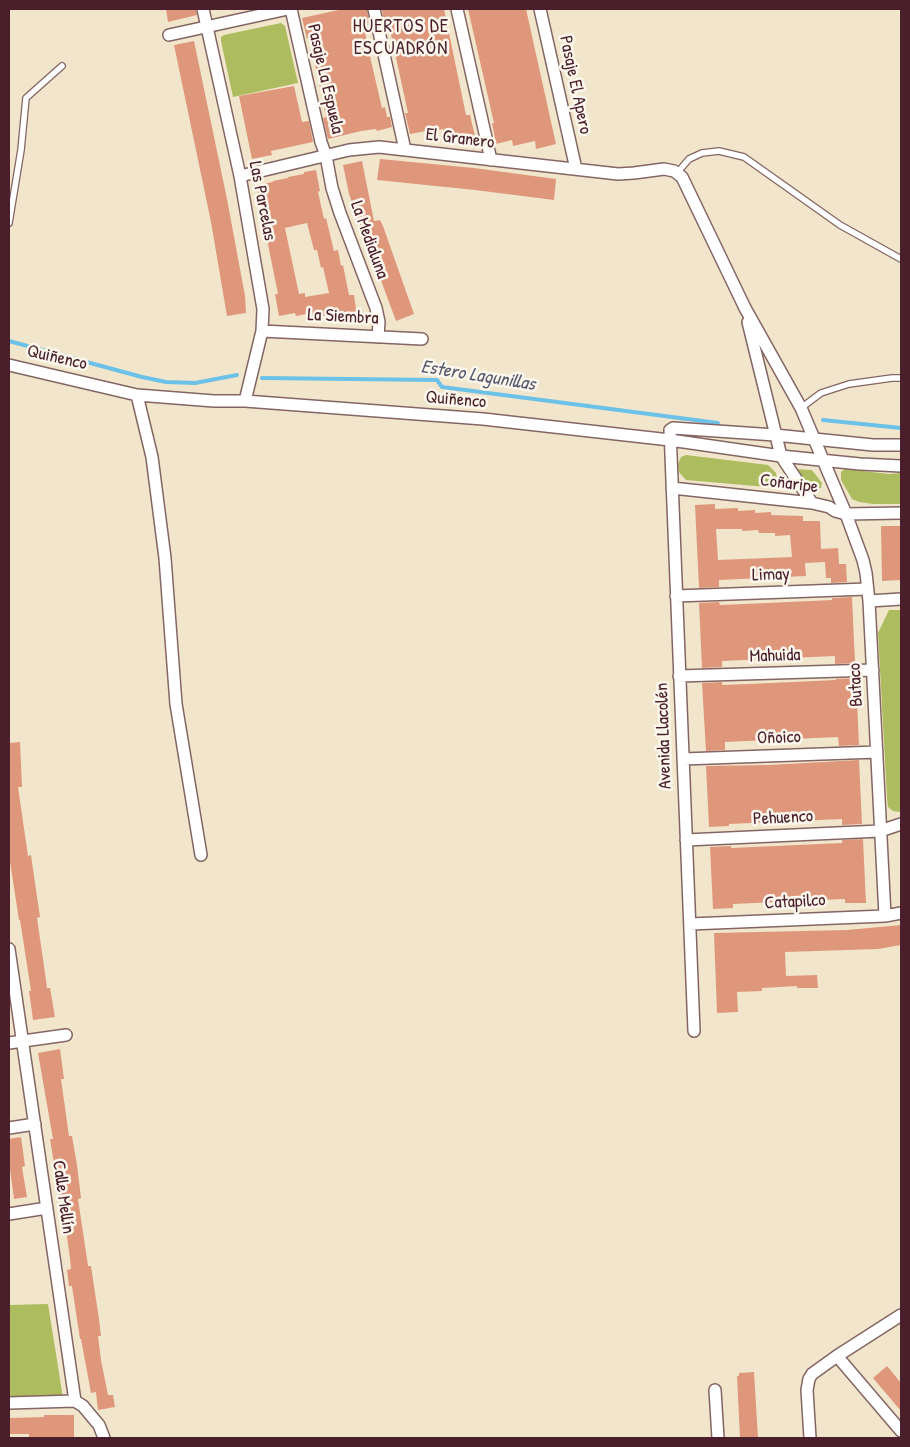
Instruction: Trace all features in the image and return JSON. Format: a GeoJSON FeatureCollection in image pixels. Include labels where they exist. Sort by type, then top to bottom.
{"type":"FeatureCollection","features":[{"type":"Feature","properties":{"kind":"street","name":"Las Parcelas"},"geometry":{"type":"LineString","coordinates":[[204,9],[240,176],[263,309],[262,331],[245,401]]}},
{"type":"Feature","properties":{"kind":"street"},"geometry":{"type":"LineString","coordinates":[[169,35],[290,9]]}},
{"type":"Feature","properties":{"kind":"street","name":"Pasaje La Espuela"},"geometry":{"type":"LineString","coordinates":[[290,9],[320,142],[326,156]]}},
{"type":"Feature","properties":{"kind":"street"},"geometry":{"type":"LineString","coordinates":[[374,9],[406,150]]}},
{"type":"Feature","properties":{"kind":"street"},"geometry":{"type":"LineString","coordinates":[[457,9],[491,160]]}},
{"type":"Feature","properties":{"kind":"street","name":"Pasaje El Apero"},"geometry":{"type":"LineString","coordinates":[[540,9],[576,169]]}},
{"type":"Feature","properties":{"kind":"street","name":"El Granero"},"geometry":{"type":"LineString","coordinates":[[240,176],[349,150],[370,147],[388,147],[626,174],[664,169],[678,172]]}},
{"type":"Feature","properties":{"kind":"street","name":"La Medialuna"},"geometry":{"type":"LineString","coordinates":[[326,156],[336,200],[378,315],[378,337]]}},
{"type":"Feature","properties":{"kind":"street"},"geometry":{"type":"LineString","coordinates":[[678,172],[686,182],[745,308],[781,456],[812,503]]}},
{"type":"Feature","properties":{"kind":"street","name":"Butaco"},"geometry":{"type":"LineString","coordinates":[[745,308],[801,408],[846,514],[863,560],[868,589],[885,916]]}},
{"type":"Feature","properties":{"kind":"street","name":"La Siembra"},"geometry":{"type":"LineString","coordinates":[[262,331],[422,339]]}},
{"type":"Feature","properties":{"kind":"street","name":"Quiñenco"},"geometry":{"type":"LineString","coordinates":[[9,365],[137,396],[245,401],[483,419],[670,440],[781,456],[868,465],[901,466]]}},
{"type":"Feature","properties":{"kind":"street"},"geometry":{"type":"LineString","coordinates":[[137,396],[152,457],[165,558],[176,704],[201,854]]}},
{"type":"Feature","properties":{"kind":"street"},"geometry":{"type":"LineString","coordinates":[[670,440],[670,430],[673,428],[775,435],[873,445],[901,445]]}},
{"type":"Feature","properties":{"kind":"street","name":"Avenida Llacolén"},"geometry":{"type":"LineString","coordinates":[[670,440],[694,1031]]}},
{"type":"Feature","properties":{"kind":"street","name":"Coñaripe"},"geometry":{"type":"LineString","coordinates":[[672,488],[812,503],[846,514],[901,512]]}},
{"type":"Feature","properties":{"kind":"street","name":"Limay"},"geometry":{"type":"LineString","coordinates":[[676,596],[868,589]]}},
{"type":"Feature","properties":{"kind":"street"},"geometry":{"type":"LineString","coordinates":[[868,601],[901,599]]}},
{"type":"Feature","properties":{"kind":"street","name":"Mahuida"},"geometry":{"type":"LineString","coordinates":[[680,676],[873,670]]}},
{"type":"Feature","properties":{"kind":"street","name":"Oñoico"},"geometry":{"type":"LineString","coordinates":[[683,759],[877,752]]}},
{"type":"Feature","properties":{"kind":"street","name":"Pehuenco"},"geometry":{"type":"LineString","coordinates":[[686,840],[880,831],[901,824]]}},
{"type":"Feature","properties":{"kind":"street","name":"Catapilco"},"geometry":{"type":"LineString","coordinates":[[690,924],[885,916],[901,913]]}},
{"type":"Feature","properties":{"kind":"street","name":"Calle Mellín"},"geometry":{"type":"LineString","coordinates":[[9,954],[75,1401]]}},
{"type":"Feature","properties":{"kind":"street"},"geometry":{"type":"LineString","coordinates":[[9,1043],[66,1035]]}},
{"type":"Feature","properties":{"kind":"street"},"geometry":{"type":"LineString","coordinates":[[9,1128],[35,1124]]}},
{"type":"Feature","properties":{"kind":"street"},"geometry":{"type":"LineString","coordinates":[[9,1214],[47,1208]]}},
{"type":"Feature","properties":{"kind":"street"},"geometry":{"type":"LineString","coordinates":[[810,1438],[807,1390],[809,1379],[816,1370],[901,1315]]}},
{"type":"Feature","properties":{"kind":"street"},"geometry":{"type":"LineString","coordinates":[[838,1356],[901,1431]]}},
{"type":"Feature","properties":{"kind":"street"},"geometry":{"type":"LineString","coordinates":[[716,1390],[718,1438]]}},
{"type":"Feature","properties":{"kind":"street"},"geometry":{"type":"LineString","coordinates":[[9,1403],[75,1401],[83,1406],[94,1418],[104,1438]]}},
{"type":"Feature","properties":{"kind":"lane"},"geometry":{"type":"LineString","coordinates":[[9,223],[21,150],[26,98],[62,66]]}},
{"type":"Feature","properties":{"kind":"lane"},"geometry":{"type":"LineString","coordinates":[[678,172],[689,158],[702,153],[719,151],[744,157],[840,225],[901,259]]}},
{"type":"Feature","properties":{"kind":"lane"},"geometry":{"type":"LineString","coordinates":[[801,408],[821,393],[849,384],[901,378]]}},
{"type":"Feature","properties":{"kind":"green space"},"geometry":{"type":"Polygon","coordinates":[[[281,23],[285,26],[298,83],[233,97],[221,37],[281,23]]]}},
{"type":"Feature","properties":{"kind":"green space"},"geometry":{"type":"Polygon","coordinates":[[[686,455],[768,465],[776,473],[776,483],[767,487],[686,480],[679,472],[678,464],[681,457],[686,455]]]}},
{"type":"Feature","properties":{"kind":"green space"},"geometry":{"type":"Polygon","coordinates":[[[794,469],[812,470],[822,483],[821,488],[813,489],[794,469]]]}},
{"type":"Feature","properties":{"kind":"green space"},"geometry":{"type":"Polygon","coordinates":[[[845,469],[889,474],[901,473],[901,504],[873,504],[852,499],[841,480],[841,472],[845,469]]]}},
{"type":"Feature","properties":{"kind":"green space"},"geometry":{"type":"Polygon","coordinates":[[[889,610],[901,610],[901,811],[899,812],[893,811],[888,807],[878,633],[889,610]]]}},
{"type":"Feature","properties":{"kind":"green space"},"geometry":{"type":"Polygon","coordinates":[[[48,1304],[63,1398],[9,1398],[9,1305],[48,1304]]]}},
{"type":"Feature","properties":{"kind":"building"},"geometry":{"type":"Polygon","coordinates":[[[166,9],[196,9],[197,15],[168,22],[166,9]]]}},
{"type":"Feature","properties":{"kind":"building"},"geometry":{"type":"Polygon","coordinates":[[[343,9],[367,9],[370,25],[364,27],[369,52],[382,108],[385,107],[392,127],[377,131],[376,129],[361,131],[328,139],[323,118],[326,117],[319,83],[309,38],[307,39],[302,18],[343,9]]]}},
{"type":"Feature","properties":{"kind":"building"},"geometry":{"type":"Polygon","coordinates":[[[382,9],[444,9],[466,115],[470,115],[475,136],[462,138],[461,134],[445,138],[443,129],[427,133],[426,131],[410,134],[405,113],[408,113],[388,21],[384,22],[382,9]]]}},
{"type":"Feature","properties":{"kind":"building"},"geometry":{"type":"Polygon","coordinates":[[[468,9],[526,9],[556,144],[536,149],[535,141],[513,146],[512,140],[496,144],[492,123],[494,123],[468,9]]]}},
{"type":"Feature","properties":{"kind":"building"},"geometry":{"type":"Polygon","coordinates":[[[194,41],[245,296],[246,313],[227,316],[211,222],[174,45],[194,41]]]}},
{"type":"Feature","properties":{"kind":"building"},"geometry":{"type":"Polygon","coordinates":[[[294,86],[302,122],[309,121],[313,142],[271,151],[272,155],[252,159],[239,96],[294,86]]]}},
{"type":"Feature","properties":{"kind":"building"},"geometry":{"type":"Polygon","coordinates":[[[380,159],[474,168],[556,179],[554,200],[377,180],[380,159]]]}},
{"type":"Feature","properties":{"kind":"building"},"geometry":{"type":"Polygon","coordinates":[[[362,161],[374,221],[380,220],[383,226],[414,314],[396,321],[349,194],[343,165],[362,161]]]}},
{"type":"Feature","properties":{"kind":"building"},"geometry":{"type":"Polygon","coordinates":[[[316,170],[320,191],[318,192],[324,219],[326,218],[334,251],[338,250],[341,266],[343,265],[349,295],[354,295],[357,316],[329,318],[329,315],[312,317],[312,313],[296,316],[295,313],[279,316],[275,294],[278,294],[256,185],[304,174],[304,172],[316,170]],[[307,223],[285,228],[299,294],[305,293],[305,297],[329,293],[323,267],[321,268],[317,250],[314,250],[307,223]]]}},
{"type":"Feature","properties":{"kind":"building"},"geometry":{"type":"Polygon","coordinates":[[[715,504],[715,509],[738,508],[738,511],[755,510],[755,513],[771,512],[771,515],[803,516],[803,521],[820,521],[821,549],[838,548],[839,564],[846,564],[847,582],[831,583],[831,578],[826,578],[825,562],[805,563],[806,576],[719,580],[719,587],[699,588],[695,505],[715,504]],[[716,529],[718,560],[792,557],[790,535],[775,536],[775,533],[759,533],[758,530],[742,531],[742,529],[716,529]]]}},
{"type":"Feature","properties":{"kind":"building"},"geometry":{"type":"Polygon","coordinates":[[[881,526],[901,526],[901,580],[882,581],[881,526]]]}},
{"type":"Feature","properties":{"kind":"building"},"geometry":{"type":"Polygon","coordinates":[[[852,597],[855,663],[835,664],[835,656],[722,661],[722,667],[702,668],[699,603],[719,602],[720,605],[832,600],[832,598],[852,597]]]}},
{"type":"Feature","properties":{"kind":"building"},"geometry":{"type":"Polygon","coordinates":[[[856,678],[859,745],[839,746],[838,737],[725,742],[725,750],[706,751],[702,683],[722,682],[722,685],[856,678]]]}},
{"type":"Feature","properties":{"kind":"building"},"geometry":{"type":"Polygon","coordinates":[[[20,742],[22,787],[18,787],[28,856],[31,855],[40,917],[37,918],[47,988],[50,988],[55,1017],[33,1020],[29,991],[31,991],[9,855],[9,743],[20,742]]]}},
{"type":"Feature","properties":{"kind":"building"},"geometry":{"type":"Polygon","coordinates":[[[859,760],[862,824],[842,825],[842,819],[729,824],[729,826],[709,827],[706,766],[859,760]]]}},
{"type":"Feature","properties":{"kind":"building"},"geometry":{"type":"Polygon","coordinates":[[[863,839],[866,903],[845,903],[845,899],[733,904],[733,908],[713,909],[710,847],[731,846],[731,848],[842,843],[842,840],[863,839]]]}},
{"type":"Feature","properties":{"kind":"building"},"geometry":{"type":"Polygon","coordinates":[[[901,925],[901,945],[878,949],[785,952],[786,976],[817,975],[818,988],[797,988],[797,986],[737,992],[738,1012],[717,1013],[714,933],[847,930],[901,925]]]}},
{"type":"Feature","properties":{"kind":"building"},"geometry":{"type":"Polygon","coordinates":[[[60,1049],[64,1079],[61,1079],[69,1136],[72,1136],[81,1198],[78,1199],[88,1266],[91,1266],[99,1319],[101,1336],[98,1336],[101,1360],[108,1395],[113,1395],[115,1407],[98,1410],[96,1392],[91,1393],[72,1286],[69,1286],[67,1270],[71,1269],[70,1258],[62,1201],[60,1201],[50,1139],[53,1139],[38,1053],[60,1049]]]}},
{"type":"Feature","properties":{"kind":"building"},"geometry":{"type":"Polygon","coordinates":[[[21,1137],[25,1166],[22,1167],[27,1197],[14,1199],[9,1169],[9,1139],[21,1137]]]}},
{"type":"Feature","properties":{"kind":"building"},"geometry":{"type":"Polygon","coordinates":[[[887,1366],[901,1383],[901,1411],[873,1378],[887,1366]]]}},
{"type":"Feature","properties":{"kind":"building"},"geometry":{"type":"Polygon","coordinates":[[[754,1372],[758,1438],[740,1438],[737,1376],[739,1376],[739,1373],[754,1372]]]}},
{"type":"Feature","properties":{"kind":"building"},"geometry":{"type":"Polygon","coordinates":[[[44,1415],[74,1415],[74,1437],[29,1438],[29,1434],[9,1434],[9,1418],[44,1417],[44,1415]]]}},
{"type":"Feature","properties":{"kind":"waterway","name":"Estero Lagunillas"},"geometry":{"type":"LineString","coordinates":[[9,341],[166,382],[195,383],[237,375]]}},
{"type":"Feature","properties":{"kind":"waterway","name":"Estero Lagunillas"},"geometry":{"type":"LineString","coordinates":[[262,378],[437,380],[442,387],[718,423]]}},
{"type":"Feature","properties":{"kind":"waterway","name":"Estero Lagunillas"},"geometry":{"type":"LineString","coordinates":[[823,420],[901,428]]}},
{"type":"Feature","properties":{"kind":"district","name":"HUERTOS DE ESCUADRÓN"},"geometry":{"type":"Point","coordinates":[401,38]}}]}
